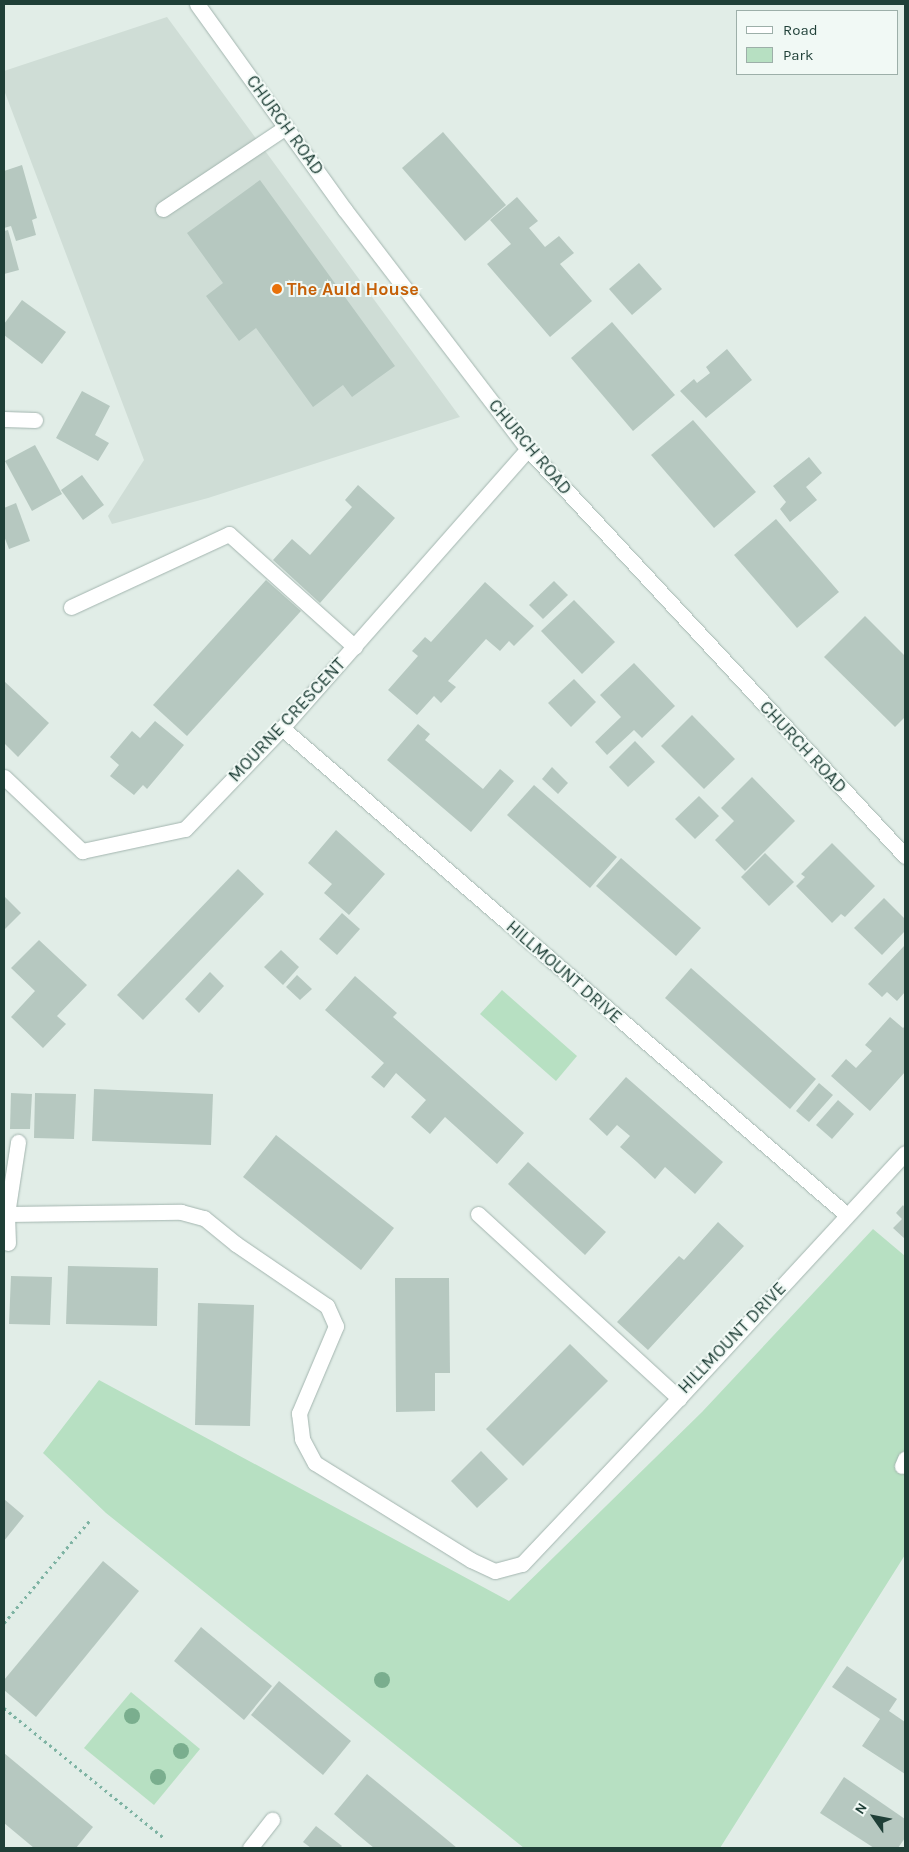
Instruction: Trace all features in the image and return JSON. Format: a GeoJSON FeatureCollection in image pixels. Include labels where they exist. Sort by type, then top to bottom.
{"type":"FeatureCollection","features":[{"type":"Feature","properties":{"kind":"street","name":"CHURCH ROAD"},"geometry":{"type":"LineString","coordinates":[[197,4],[345,210],[528,449],[905,856]]}},
{"type":"Feature","properties":{"kind":"street"},"geometry":{"type":"LineString","coordinates":[[163,208],[286,126]]}},
{"type":"Feature","properties":{"kind":"street"},"geometry":{"type":"LineString","coordinates":[[4,419],[35,420]]}},
{"type":"Feature","properties":{"kind":"street","name":"MOURNE CRESCENT"},"geometry":{"type":"LineString","coordinates":[[4,777],[82,851],[185,829],[282,728],[528,449]]}},
{"type":"Feature","properties":{"kind":"street"},"geometry":{"type":"LineString","coordinates":[[71,607],[229,534],[355,647]]}},
{"type":"Feature","properties":{"kind":"street","name":"HILLMOUNT DRIVE"},"geometry":{"type":"LineString","coordinates":[[282,728],[847,1215]]}},
{"type":"Feature","properties":{"kind":"street"},"geometry":{"type":"LineString","coordinates":[[8,1243],[7,1214],[18,1142]]}},
{"type":"Feature","properties":{"kind":"street","name":"HILLMOUNT DRIVE"},"geometry":{"type":"LineString","coordinates":[[478,1214],[678,1398],[905,1153]]}},
{"type":"Feature","properties":{"kind":"street"},"geometry":{"type":"LineString","coordinates":[[7,1214],[181,1212],[204,1218],[236,1244],[327,1306],[336,1326],[299,1413],[302,1439],[315,1463],[471,1560],[495,1571],[522,1564],[678,1398]]}},
{"type":"Feature","properties":{"kind":"street"},"geometry":{"type":"LineString","coordinates":[[250,1848],[272,1820]]}},
{"type":"Feature","properties":{"kind":"path"},"geometry":{"type":"LineString","coordinates":[[4,1623],[90,1520]]}},
{"type":"Feature","properties":{"kind":"path"},"geometry":{"type":"LineString","coordinates":[[4,1708],[163,1837]]}},
{"type":"Feature","properties":{"kind":"shaded area"},"geometry":{"type":"Polygon","coordinates":[[[167,17],[460,417],[208,498],[112,524],[108,516],[144,460],[4,90],[4,71],[167,17]]]}},
{"type":"Feature","properties":{"kind":"green space"},"geometry":{"type":"Polygon","coordinates":[[[502,990],[577,1056],[556,1081],[480,1014],[502,990]]]}},
{"type":"Feature","properties":{"kind":"green space"},"geometry":{"type":"Polygon","coordinates":[[[873,1229],[905,1256],[905,1555],[720,1848],[524,1848],[106,1513],[43,1453],[99,1380],[509,1601],[702,1412],[873,1229]]]}},
{"type":"Feature","properties":{"kind":"green space"},"geometry":{"type":"Polygon","coordinates":[[[131,1692],[200,1749],[154,1805],[84,1748],[131,1692]]]}},
{"type":"Feature","properties":{"kind":"building"},"geometry":{"type":"Polygon","coordinates":[[[443,132],[506,205],[465,241],[402,168],[443,132]]]}},
{"type":"Feature","properties":{"kind":"building"},"geometry":{"type":"Polygon","coordinates":[[[22,165],[37,218],[32,220],[36,235],[16,241],[11,226],[4,228],[4,171],[22,165]]]}},
{"type":"Feature","properties":{"kind":"building","name":"The Auld House"},"geometry":{"type":"Polygon","coordinates":[[[260,180],[395,366],[352,397],[343,385],[313,407],[256,328],[239,341],[206,296],[223,283],[187,233],[260,180]]]}},
{"type":"Feature","properties":{"kind":"building"},"geometry":{"type":"Polygon","coordinates":[[[517,197],[538,221],[529,228],[545,247],[559,236],[574,253],[560,264],[592,301],[550,337],[487,264],[511,244],[490,220],[517,197]]]}},
{"type":"Feature","properties":{"kind":"building"},"geometry":{"type":"Polygon","coordinates":[[[8,230],[19,270],[4,274],[4,231],[8,230]]]}},
{"type":"Feature","properties":{"kind":"building"},"geometry":{"type":"Polygon","coordinates":[[[639,263],[662,289],[632,315],[609,289],[639,263]]]}},
{"type":"Feature","properties":{"kind":"building"},"geometry":{"type":"Polygon","coordinates":[[[22,300],[66,332],[42,364],[4,335],[4,324],[22,300]]]}},
{"type":"Feature","properties":{"kind":"building"},"geometry":{"type":"Polygon","coordinates":[[[612,322],[675,395],[633,431],[571,358],[612,322]]]}},
{"type":"Feature","properties":{"kind":"building"},"geometry":{"type":"Polygon","coordinates":[[[727,349],[752,380],[706,418],[680,391],[694,379],[697,383],[710,373],[706,367],[727,349]]]}},
{"type":"Feature","properties":{"kind":"building"},"geometry":{"type":"Polygon","coordinates":[[[82,391],[110,406],[95,435],[109,443],[98,461],[56,438],[82,391]]]}},
{"type":"Feature","properties":{"kind":"building"},"geometry":{"type":"Polygon","coordinates":[[[693,420],[756,492],[714,528],[651,455],[693,420]]]}},
{"type":"Feature","properties":{"kind":"building"},"geometry":{"type":"Polygon","coordinates":[[[35,445],[62,494],[32,511],[5,461],[35,445]]]}},
{"type":"Feature","properties":{"kind":"building"},"geometry":{"type":"Polygon","coordinates":[[[809,457],[822,473],[806,487],[817,500],[790,522],[780,509],[786,502],[773,486],[809,457]]]}},
{"type":"Feature","properties":{"kind":"building"},"geometry":{"type":"Polygon","coordinates":[[[82,475],[104,505],[83,520],[61,490],[82,475]]]}},
{"type":"Feature","properties":{"kind":"building"},"geometry":{"type":"Polygon","coordinates":[[[358,485],[395,518],[320,603],[273,560],[292,539],[310,555],[352,507],[345,500],[358,485]]]}},
{"type":"Feature","properties":{"kind":"building"},"geometry":{"type":"Polygon","coordinates":[[[16,503],[30,541],[9,549],[4,536],[4,508],[16,503]]]}},
{"type":"Feature","properties":{"kind":"building"},"geometry":{"type":"Polygon","coordinates":[[[776,519],[839,592],[797,628],[734,555],[776,519]]]}},
{"type":"Feature","properties":{"kind":"building"},"geometry":{"type":"Polygon","coordinates":[[[266,580],[301,611],[187,736],[153,705],[266,580]]]}},
{"type":"Feature","properties":{"kind":"building"},"geometry":{"type":"Polygon","coordinates":[[[554,581],[568,595],[543,619],[529,605],[554,581]]]}},
{"type":"Feature","properties":{"kind":"building"},"geometry":{"type":"Polygon","coordinates":[[[485,582],[534,626],[514,646],[509,641],[500,651],[486,639],[448,681],[456,687],[441,703],[434,696],[417,715],[388,690],[418,656],[412,651],[425,637],[431,642],[485,582]]]}},
{"type":"Feature","properties":{"kind":"building"},"geometry":{"type":"Polygon","coordinates":[[[574,600],[615,642],[582,674],[541,631],[574,600]]]}},
{"type":"Feature","properties":{"kind":"building"},"geometry":{"type":"Polygon","coordinates":[[[865,616],[905,656],[905,717],[895,727],[824,657],[865,616]]]}},
{"type":"Feature","properties":{"kind":"building"},"geometry":{"type":"Polygon","coordinates":[[[634,663],[675,706],[642,738],[634,730],[607,755],[595,742],[621,717],[600,695],[634,663]]]}},
{"type":"Feature","properties":{"kind":"building"},"geometry":{"type":"Polygon","coordinates":[[[574,679],[596,702],[571,727],[548,703],[574,679]]]}},
{"type":"Feature","properties":{"kind":"building"},"geometry":{"type":"Polygon","coordinates":[[[4,681],[49,723],[18,757],[4,743],[4,681]]]}},
{"type":"Feature","properties":{"kind":"building"},"geometry":{"type":"Polygon","coordinates":[[[692,715],[735,759],[704,789],[661,746],[692,715]]]}},
{"type":"Feature","properties":{"kind":"building"},"geometry":{"type":"Polygon","coordinates":[[[155,721],[184,745],[147,789],[143,785],[134,795],[110,776],[119,765],[110,757],[132,731],[140,738],[155,721]]]}},
{"type":"Feature","properties":{"kind":"building"},"geometry":{"type":"Polygon","coordinates":[[[418,724],[430,734],[425,740],[483,789],[500,769],[514,781],[471,832],[387,760],[418,724]]]}},
{"type":"Feature","properties":{"kind":"building"},"geometry":{"type":"Polygon","coordinates":[[[635,741],[655,762],[628,787],[609,767],[635,741]]]}},
{"type":"Feature","properties":{"kind":"building"},"geometry":{"type":"Polygon","coordinates":[[[552,767],[568,783],[558,794],[542,779],[552,767]]]}},
{"type":"Feature","properties":{"kind":"building"},"geometry":{"type":"Polygon","coordinates":[[[752,777],[795,821],[745,871],[715,840],[734,821],[721,808],[752,777]]]}},
{"type":"Feature","properties":{"kind":"building"},"geometry":{"type":"Polygon","coordinates":[[[534,785],[617,857],[590,888],[507,815],[534,785]]]}},
{"type":"Feature","properties":{"kind":"building"},"geometry":{"type":"Polygon","coordinates":[[[699,796],[719,816],[695,839],[675,819],[699,796]]]}},
{"type":"Feature","properties":{"kind":"building"},"geometry":{"type":"Polygon","coordinates":[[[336,830],[385,874],[349,915],[324,893],[332,884],[308,863],[336,830]]]}},
{"type":"Feature","properties":{"kind":"building"},"geometry":{"type":"Polygon","coordinates":[[[832,843],[875,886],[845,917],[841,914],[832,923],[796,886],[805,877],[801,874],[832,843]]]}},
{"type":"Feature","properties":{"kind":"building"},"geometry":{"type":"Polygon","coordinates":[[[765,853],[794,882],[769,906],[741,877],[765,853]]]}},
{"type":"Feature","properties":{"kind":"building"},"geometry":{"type":"Polygon","coordinates":[[[621,858],[701,928],[676,956],[596,886],[621,858]]]}},
{"type":"Feature","properties":{"kind":"building"},"geometry":{"type":"Polygon","coordinates":[[[238,869],[264,894],[143,1020],[117,995],[238,869]]]}},
{"type":"Feature","properties":{"kind":"building"},"geometry":{"type":"Polygon","coordinates":[[[4,896],[21,913],[4,930],[4,896]]]}},
{"type":"Feature","properties":{"kind":"building"},"geometry":{"type":"Polygon","coordinates":[[[884,898],[905,919],[905,931],[882,955],[854,928],[884,898]]]}},
{"type":"Feature","properties":{"kind":"building"},"geometry":{"type":"Polygon","coordinates":[[[342,913],[360,929],[337,955],[319,939],[342,913]]]}},
{"type":"Feature","properties":{"kind":"building"},"geometry":{"type":"Polygon","coordinates":[[[39,940],[87,985],[57,1016],[66,1024],[43,1048],[11,1017],[35,991],[11,968],[39,940]]]}},
{"type":"Feature","properties":{"kind":"building"},"geometry":{"type":"Polygon","coordinates":[[[905,945],[905,992],[897,1001],[887,992],[882,997],[868,984],[905,945]]]}},
{"type":"Feature","properties":{"kind":"building"},"geometry":{"type":"Polygon","coordinates":[[[281,950],[299,967],[283,985],[264,967],[281,950]]]}},
{"type":"Feature","properties":{"kind":"building"},"geometry":{"type":"Polygon","coordinates":[[[691,968],[816,1079],[790,1109],[665,998],[691,968]]]}},
{"type":"Feature","properties":{"kind":"building"},"geometry":{"type":"Polygon","coordinates":[[[210,972],[224,986],[199,1013],[185,999],[210,972]]]}},
{"type":"Feature","properties":{"kind":"building"},"geometry":{"type":"Polygon","coordinates":[[[297,975],[312,989],[300,1000],[286,987],[297,975]]]}},
{"type":"Feature","properties":{"kind":"building"},"geometry":{"type":"Polygon","coordinates":[[[355,976],[397,1013],[393,1017],[524,1133],[497,1164],[445,1117],[430,1134],[411,1117],[426,1100],[396,1073],[384,1088],[371,1077],[384,1063],[325,1010],[355,976]]]}},
{"type":"Feature","properties":{"kind":"building"},"geometry":{"type":"Polygon","coordinates":[[[890,1017],[903,1028],[905,1026],[905,1072],[870,1111],[831,1076],[846,1059],[856,1068],[872,1051],[865,1045],[890,1017]]]}},
{"type":"Feature","properties":{"kind":"building"},"geometry":{"type":"Polygon","coordinates":[[[626,1077],[723,1162],[695,1194],[665,1167],[655,1179],[620,1147],[630,1136],[617,1125],[607,1136],[589,1119],[626,1077]]]}},
{"type":"Feature","properties":{"kind":"building"},"geometry":{"type":"Polygon","coordinates":[[[819,1083],[833,1095],[809,1122],[796,1111],[819,1083]]]}},
{"type":"Feature","properties":{"kind":"building"},"geometry":{"type":"Polygon","coordinates":[[[94,1089],[213,1094],[211,1145],[92,1141],[94,1089]]]}},
{"type":"Feature","properties":{"kind":"building"},"geometry":{"type":"Polygon","coordinates":[[[11,1093],[32,1094],[30,1129],[10,1129],[11,1093]]]}},
{"type":"Feature","properties":{"kind":"building"},"geometry":{"type":"Polygon","coordinates":[[[35,1093],[76,1094],[74,1139],[34,1138],[35,1093]]]}},
{"type":"Feature","properties":{"kind":"building"},"geometry":{"type":"Polygon","coordinates":[[[838,1100],[854,1114],[832,1139],[816,1125],[838,1100]]]}},
{"type":"Feature","properties":{"kind":"building"},"geometry":{"type":"Polygon","coordinates":[[[276,1135],[394,1228],[361,1270],[243,1177],[276,1135]]]}},
{"type":"Feature","properties":{"kind":"building"},"geometry":{"type":"Polygon","coordinates":[[[528,1162],[606,1232],[585,1255],[508,1184],[528,1162]]]}},
{"type":"Feature","properties":{"kind":"building"},"geometry":{"type":"Polygon","coordinates":[[[903,1205],[905,1208],[905,1239],[893,1228],[902,1219],[896,1213],[903,1205]]]}},
{"type":"Feature","properties":{"kind":"building"},"geometry":{"type":"Polygon","coordinates":[[[718,1222],[744,1246],[648,1350],[617,1322],[679,1256],[684,1260],[718,1222]]]}},
{"type":"Feature","properties":{"kind":"building"},"geometry":{"type":"Polygon","coordinates":[[[68,1266],[158,1268],[157,1326],[66,1324],[68,1266]]]}},
{"type":"Feature","properties":{"kind":"building"},"geometry":{"type":"Polygon","coordinates":[[[11,1276],[52,1277],[50,1325],[9,1324],[11,1276]]]}},
{"type":"Feature","properties":{"kind":"building"},"geometry":{"type":"Polygon","coordinates":[[[395,1278],[449,1278],[450,1373],[435,1373],[435,1411],[396,1412],[395,1278]]]}},
{"type":"Feature","properties":{"kind":"building"},"geometry":{"type":"Polygon","coordinates":[[[198,1303],[254,1305],[250,1426],[195,1425],[198,1303]]]}},
{"type":"Feature","properties":{"kind":"building"},"geometry":{"type":"Polygon","coordinates":[[[570,1344],[608,1381],[523,1466],[486,1429],[570,1344]]]}},
{"type":"Feature","properties":{"kind":"building"},"geometry":{"type":"Polygon","coordinates":[[[481,1451],[508,1479],[477,1508],[451,1481],[481,1451]]]}},
{"type":"Feature","properties":{"kind":"building"},"geometry":{"type":"Polygon","coordinates":[[[4,1499],[24,1516],[4,1541],[4,1499]]]}},
{"type":"Feature","properties":{"kind":"building"},"geometry":{"type":"Polygon","coordinates":[[[103,1561],[139,1591],[36,1717],[4,1690],[4,1680],[103,1561]]]}},
{"type":"Feature","properties":{"kind":"building"},"geometry":{"type":"Polygon","coordinates":[[[201,1627],[272,1686],[244,1720],[174,1661],[201,1627]]]}},
{"type":"Feature","properties":{"kind":"building"},"geometry":{"type":"Polygon","coordinates":[[[847,1666],[897,1699],[889,1711],[905,1722],[905,1774],[862,1746],[880,1719],[832,1687],[847,1666]]]}},
{"type":"Feature","properties":{"kind":"building"},"geometry":{"type":"Polygon","coordinates":[[[279,1681],[351,1741],[323,1775],[251,1715],[279,1681]]]}},
{"type":"Feature","properties":{"kind":"building"},"geometry":{"type":"Polygon","coordinates":[[[4,1753],[93,1827],[76,1848],[34,1848],[4,1823],[4,1753]]]}},
{"type":"Feature","properties":{"kind":"building"},"geometry":{"type":"Polygon","coordinates":[[[367,1774],[457,1848],[374,1848],[334,1814],[367,1774]]]}},
{"type":"Feature","properties":{"kind":"building"},"geometry":{"type":"Polygon","coordinates":[[[844,1777],[905,1819],[905,1838],[898,1848],[874,1848],[820,1813],[844,1777]]]}},
{"type":"Feature","properties":{"kind":"building"},"geometry":{"type":"Polygon","coordinates":[[[316,1826],[342,1846],[340,1848],[311,1848],[303,1842],[316,1826]]]}},
{"type":"Feature","properties":{"kind":"place","name":"The Auld House"},"geometry":{"type":"Point","coordinates":[277,289]}}]}
